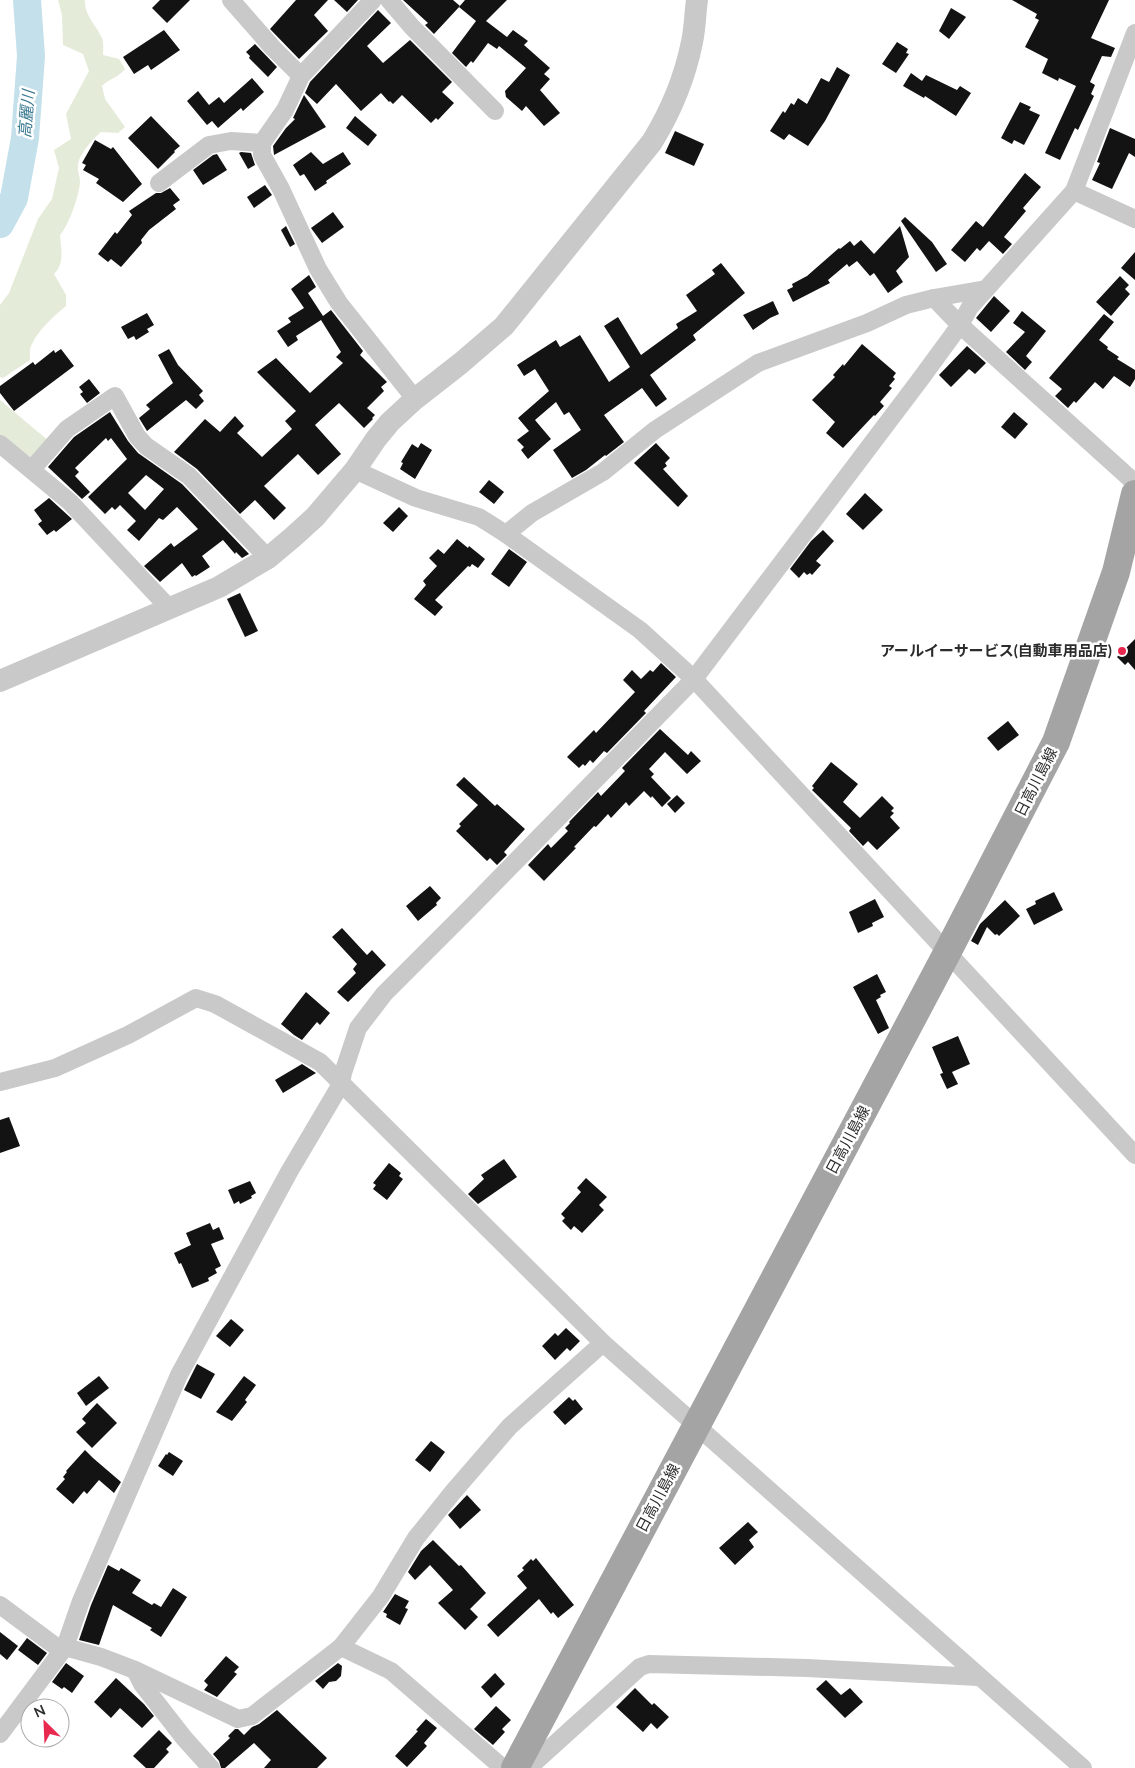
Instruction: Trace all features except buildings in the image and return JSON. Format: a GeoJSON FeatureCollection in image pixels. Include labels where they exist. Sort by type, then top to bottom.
{"type":"FeatureCollection","features":[{"type":"Feature","properties":{"kind":"main road","name":"日高川島線"},"geometry":{"type":"LineString","coordinates":[[515,1768],[947,952],[1056,742],[1116,572],[1135,494]]}},
{"type":"Feature","properties":{"kind":"street"},"geometry":{"type":"LineString","coordinates":[[231,0],[301,76]]}},
{"type":"Feature","properties":{"kind":"street"},"geometry":{"type":"LineString","coordinates":[[373,0],[301,76],[285,110],[262,143],[262,155],[281,189],[318,269],[339,303],[415,399]]}},
{"type":"Feature","properties":{"kind":"street"},"geometry":{"type":"LineString","coordinates":[[388,0],[495,111]]}},
{"type":"Feature","properties":{"kind":"street"},"geometry":{"type":"LineString","coordinates":[[0,681],[218,587],[268,558],[316,517],[355,470],[390,422],[504,326],[652,142],[666,118],[676,95],[692,42],[697,0]]}},
{"type":"Feature","properties":{"kind":"street"},"geometry":{"type":"LineString","coordinates":[[0,1734],[64,1649],[81,1601],[179,1375],[289,1172],[341,1084],[358,1028],[384,994],[469,910],[694,679],[960,325],[970,306],[1074,191],[1135,33]]}},
{"type":"Feature","properties":{"kind":"street"},"geometry":{"type":"LineString","coordinates":[[160,183],[209,145],[231,141],[262,143]]}},
{"type":"Feature","properties":{"kind":"street"},"geometry":{"type":"LineString","coordinates":[[1074,191],[1135,219]]}},
{"type":"Feature","properties":{"kind":"street"},"geometry":{"type":"LineString","coordinates":[[506,534],[532,513],[604,472],[655,430],[758,364],[867,323],[906,305],[986,289]]}},
{"type":"Feature","properties":{"kind":"street"},"geometry":{"type":"LineString","coordinates":[[934,298],[960,325],[1135,484]]}},
{"type":"Feature","properties":{"kind":"street"},"geometry":{"type":"LineString","coordinates":[[32,469],[68,429],[115,396],[137,436],[146,446],[189,476],[268,558]]}},
{"type":"Feature","properties":{"kind":"street"},"geometry":{"type":"LineString","coordinates":[[0,444],[70,502],[170,609]]}},
{"type":"Feature","properties":{"kind":"street"},"geometry":{"type":"LineString","coordinates":[[355,470],[416,498],[479,517],[506,534],[640,630],[694,679],[1135,1155]]}},
{"type":"Feature","properties":{"kind":"street"},"geometry":{"type":"LineString","coordinates":[[0,1082],[55,1068],[128,1035],[196,998],[215,1004],[320,1062],[603,1343],[1083,1768]]}},
{"type":"Feature","properties":{"kind":"street"},"geometry":{"type":"LineString","coordinates":[[0,1605],[64,1649],[101,1657],[135,1670],[238,1719],[252,1716],[342,1647],[381,1596],[416,1538],[452,1492],[510,1426],[603,1343]]}},
{"type":"Feature","properties":{"kind":"street"},"geometry":{"type":"LineString","coordinates":[[342,1647],[391,1672],[502,1768]]}},
{"type":"Feature","properties":{"kind":"street"},"geometry":{"type":"LineString","coordinates":[[526,1768],[536,1762],[640,1667],[649,1664],[807,1668],[978,1677]]}},
{"type":"Feature","properties":{"kind":"street"},"geometry":{"type":"LineString","coordinates":[[135,1670],[142,1684],[199,1756],[211,1768]]}},
{"type":"Feature","properties":{"kind":"green space"},"geometry":{"type":"Polygon","coordinates":[[[58,0],[85,0],[88,15],[102,38],[103,55],[119,59],[125,69],[102,86],[105,99],[125,127],[118,133],[101,132],[80,157],[78,195],[70,218],[60,235],[61,261],[54,274],[66,295],[66,306],[47,323],[35,338],[30,347],[30,360],[3,378],[0,377],[0,305],[9,293],[38,219],[52,199],[59,168],[54,150],[71,139],[66,114],[89,71],[83,54],[63,45],[62,15],[58,0]]]}},
{"type":"Feature","properties":{"kind":"green space"},"geometry":{"type":"Polygon","coordinates":[[[0,400],[50,442],[31,464],[0,438],[0,400]]]}},
{"type":"Feature","properties":{"kind":"waterway","name":"高麗川"},"geometry":{"type":"LineString","coordinates":[[0,224],[14,198],[25,138],[31,56],[27,0]]}},
{"type":"Feature","properties":{"kind":"place","name":"アールイーサービス(自動車用品店)"},"geometry":{"type":"Point","coordinates":[1122,651]}}]}
